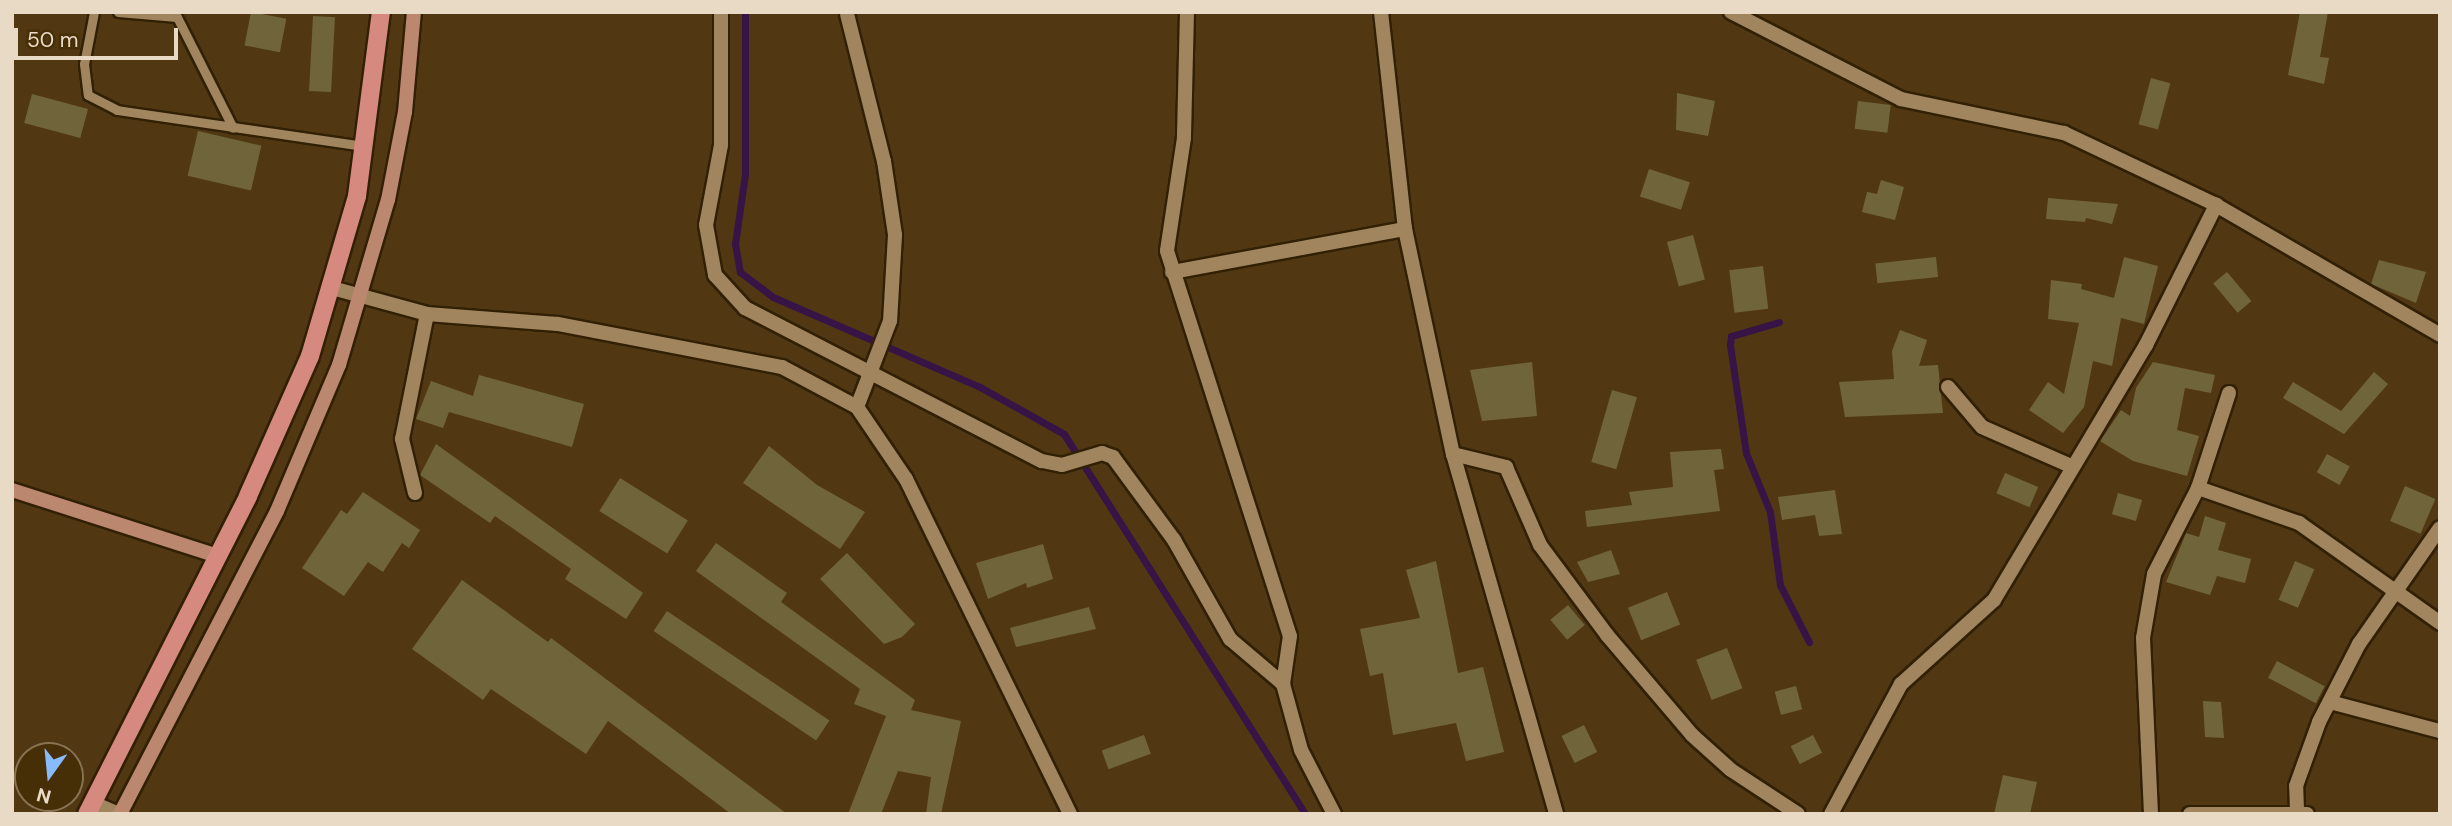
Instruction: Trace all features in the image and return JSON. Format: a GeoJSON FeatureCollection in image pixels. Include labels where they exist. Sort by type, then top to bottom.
{"type":"FeatureCollection","features":[{"type":"Feature","properties":{"kind":"main road"},"geometry":{"type":"LineString","coordinates":[[90,808],[283,420],[332,288],[366,147],[381,12]]}},
{"type":"Feature","properties":{"kind":"main road"},"geometry":{"type":"LineString","coordinates":[[120,814],[277,511],[314,431],[363,295],[405,112],[414,12]]}},
{"type":"Feature","properties":{"kind":"main road"},"geometry":{"type":"LineString","coordinates":[[12,490],[215,555]]}},
{"type":"Feature","properties":{"kind":"street"},"geometry":{"type":"LineString","coordinates":[[721,12],[721,145],[706,225],[715,275],[745,309],[870,376],[1062,466],[1102,453],[1124,464],[1230,639],[1283,684]]}},
{"type":"Feature","properties":{"kind":"street"},"geometry":{"type":"LineString","coordinates":[[1187,12],[1184,138],[1168,237],[1172,272],[1290,636],[1283,684],[1301,750],[1334,814]]}},
{"type":"Feature","properties":{"kind":"street"},"geometry":{"type":"LineString","coordinates":[[1381,12],[1405,229],[1453,454],[1556,814]]}},
{"type":"Feature","properties":{"kind":"street"},"geometry":{"type":"LineString","coordinates":[[847,13],[892,200],[890,321],[857,407]]}},
{"type":"Feature","properties":{"kind":"street"},"geometry":{"type":"LineString","coordinates":[[1737,14],[1901,99],[2064,133],[2216,205],[2440,335]]}},
{"type":"Feature","properties":{"kind":"street"},"geometry":{"type":"LineString","coordinates":[[1831,814],[1901,684],[1994,600],[2071,466],[2146,345],[2216,205]]}},
{"type":"Feature","properties":{"kind":"street"},"geometry":{"type":"LineString","coordinates":[[1172,272],[1405,229]]}},
{"type":"Feature","properties":{"kind":"street"},"geometry":{"type":"LineString","coordinates":[[332,288],[427,314],[558,324],[782,367],[857,407],[906,479],[1070,814]]}},
{"type":"Feature","properties":{"kind":"street"},"geometry":{"type":"LineString","coordinates":[[415,493],[402,439],[427,314]]}},
{"type":"Feature","properties":{"kind":"street"},"geometry":{"type":"LineString","coordinates":[[1948,387],[1982,427],[2071,466]]}},
{"type":"Feature","properties":{"kind":"street"},"geometry":{"type":"LineString","coordinates":[[2151,814],[2143,638],[2154,574],[2198,488],[2229,393]]}},
{"type":"Feature","properties":{"kind":"street"},"geometry":{"type":"LineString","coordinates":[[1453,454],[1506,467],[1540,545],[1624,655],[1692,735],[1731,770],[1798,814]]}},
{"type":"Feature","properties":{"kind":"street"},"geometry":{"type":"LineString","coordinates":[[2198,488],[2299,523],[2440,623]]}},
{"type":"Feature","properties":{"kind":"street"},"geometry":{"type":"LineString","coordinates":[[2190,814],[2302,812],[2296,786],[2330,702],[2359,644],[2440,528]]}},
{"type":"Feature","properties":{"kind":"street"},"geometry":{"type":"LineString","coordinates":[[2330,702],[2440,731]]}},
{"type":"Feature","properties":{"kind":"street"},"geometry":{"type":"LineString","coordinates":[[90,808],[120,814]]}},
{"type":"Feature","properties":{"kind":"lane"},"geometry":{"type":"LineString","coordinates":[[94,12],[84,64],[88,95],[117,110],[366,147]]}},
{"type":"Feature","properties":{"kind":"lane"},"geometry":{"type":"LineString","coordinates":[[118,12],[177,17],[233,128]]}},
{"type":"Feature","properties":{"kind":"building"},"geometry":{"type":"Polygon","coordinates":[[[251,12],[286,19],[280,52],[245,45],[251,12]]]}},
{"type":"Feature","properties":{"kind":"building"},"geometry":{"type":"Polygon","coordinates":[[[2300,12],[2328,12],[2320,57],[2329,58],[2324,84],[2288,75],[2300,12]]]}},
{"type":"Feature","properties":{"kind":"building"},"geometry":{"type":"Polygon","coordinates":[[[313,16],[335,17],[331,92],[309,91],[313,16]]]}},
{"type":"Feature","properties":{"kind":"building"},"geometry":{"type":"Polygon","coordinates":[[[2151,78],[2170,83],[2158,130],[2139,124],[2151,78]]]}},
{"type":"Feature","properties":{"kind":"building"},"geometry":{"type":"Polygon","coordinates":[[[1677,93],[1715,101],[1708,136],[1676,130],[1677,93]]]}},
{"type":"Feature","properties":{"kind":"building"},"geometry":{"type":"Polygon","coordinates":[[[32,94],[88,109],[80,138],[24,123],[32,94]]]}},
{"type":"Feature","properties":{"kind":"building"},"geometry":{"type":"Polygon","coordinates":[[[1858,101],[1891,105],[1887,133],[1855,129],[1858,101]]]}},
{"type":"Feature","properties":{"kind":"building"},"geometry":{"type":"Polygon","coordinates":[[[198,131],[261,146],[251,190],[188,176],[198,131]]]}},
{"type":"Feature","properties":{"kind":"building"},"geometry":{"type":"Polygon","coordinates":[[[1649,169],[1690,182],[1681,210],[1640,197],[1649,169]]]}},
{"type":"Feature","properties":{"kind":"building"},"geometry":{"type":"Polygon","coordinates":[[[1881,180],[1904,187],[1895,220],[1862,212],[1867,192],[1877,194],[1881,180]]]}},
{"type":"Feature","properties":{"kind":"building"},"geometry":{"type":"Polygon","coordinates":[[[2048,198],[2118,204],[2112,224],[2086,218],[2085,222],[2046,219],[2048,198]]]}},
{"type":"Feature","properties":{"kind":"building"},"geometry":{"type":"Polygon","coordinates":[[[1693,235],[1705,279],[1679,286],[1667,242],[1693,235]]]}},
{"type":"Feature","properties":{"kind":"building"},"geometry":{"type":"Polygon","coordinates":[[[1936,257],[1938,277],[1877,283],[1875,263],[1936,257]]]}},
{"type":"Feature","properties":{"kind":"building"},"geometry":{"type":"Polygon","coordinates":[[[2124,257],[2158,266],[2144,324],[2121,318],[2112,366],[2093,361],[2084,407],[2063,433],[2029,410],[2048,382],[2064,394],[2079,323],[2048,319],[2051,280],[2082,284],[2081,289],[2114,298],[2124,257]]]}},
{"type":"Feature","properties":{"kind":"building"},"geometry":{"type":"Polygon","coordinates":[[[2379,260],[2426,272],[2416,303],[2371,284],[2379,260]]]}},
{"type":"Feature","properties":{"kind":"building"},"geometry":{"type":"Polygon","coordinates":[[[1763,266],[1768,309],[1734,313],[1729,270],[1763,266]]]}},
{"type":"Feature","properties":{"kind":"building"},"geometry":{"type":"Polygon","coordinates":[[[2227,272],[2251,301],[2238,313],[2213,284],[2227,272]]]}},
{"type":"Feature","properties":{"kind":"building"},"geometry":{"type":"Polygon","coordinates":[[[1900,330],[1927,340],[1919,366],[1938,365],[1943,413],[1845,417],[1839,382],[1894,379],[1892,351],[1900,330]]]}},
{"type":"Feature","properties":{"kind":"building"},"geometry":{"type":"Polygon","coordinates":[[[1532,362],[1537,416],[1482,421],[1470,370],[1532,362]]]}},
{"type":"Feature","properties":{"kind":"building"},"geometry":{"type":"Polygon","coordinates":[[[2153,362],[2215,375],[2211,393],[2185,388],[2177,430],[2199,436],[2187,476],[2133,461],[2100,441],[2121,410],[2130,416],[2136,388],[2153,362]]]}},
{"type":"Feature","properties":{"kind":"building"},"geometry":{"type":"Polygon","coordinates":[[[2374,372],[2388,384],[2344,434],[2283,398],[2293,382],[2341,411],[2374,372]]]}},
{"type":"Feature","properties":{"kind":"building"},"geometry":{"type":"Polygon","coordinates":[[[479,375],[584,404],[572,447],[449,412],[443,428],[416,419],[431,381],[473,396],[479,375]]]}},
{"type":"Feature","properties":{"kind":"building"},"geometry":{"type":"Polygon","coordinates":[[[1612,390],[1637,397],[1616,469],[1591,462],[1612,390]]]}},
{"type":"Feature","properties":{"kind":"building"},"geometry":{"type":"Polygon","coordinates":[[[436,444],[643,593],[626,619],[565,579],[571,569],[495,516],[490,523],[420,475],[436,444]]]}},
{"type":"Feature","properties":{"kind":"building"},"geometry":{"type":"Polygon","coordinates":[[[769,446],[817,485],[865,512],[840,549],[743,483],[769,446]]]}},
{"type":"Feature","properties":{"kind":"building"},"geometry":{"type":"Polygon","coordinates":[[[1721,449],[1724,469],[1714,470],[1720,511],[1587,527],[1585,511],[1632,505],[1629,492],[1673,487],[1670,452],[1721,449]]]}},
{"type":"Feature","properties":{"kind":"building"},"geometry":{"type":"Polygon","coordinates":[[[2327,454],[2350,467],[2340,485],[2317,472],[2327,454]]]}},
{"type":"Feature","properties":{"kind":"building"},"geometry":{"type":"Polygon","coordinates":[[[2005,473],[2038,487],[2030,507],[1996,493],[2005,473]]]}},
{"type":"Feature","properties":{"kind":"building"},"geometry":{"type":"Polygon","coordinates":[[[620,478],[688,520],[667,553],[599,511],[620,478]]]}},
{"type":"Feature","properties":{"kind":"building"},"geometry":{"type":"Polygon","coordinates":[[[2405,486],[2435,499],[2421,534],[2390,521],[2405,486]]]}},
{"type":"Feature","properties":{"kind":"building"},"geometry":{"type":"Polygon","coordinates":[[[1835,490],[1842,534],[1819,536],[1815,515],[1782,520],[1778,497],[1835,490]]]}},
{"type":"Feature","properties":{"kind":"building"},"geometry":{"type":"Polygon","coordinates":[[[363,492],[420,530],[409,548],[402,543],[383,572],[368,562],[344,596],[302,568],[341,510],[347,514],[363,492]]]}},
{"type":"Feature","properties":{"kind":"building"},"geometry":{"type":"Polygon","coordinates":[[[2118,493],[2142,500],[2136,521],[2112,514],[2118,493]]]}},
{"type":"Feature","properties":{"kind":"building"},"geometry":{"type":"Polygon","coordinates":[[[2205,516],[2226,523],[2218,550],[2251,559],[2245,583],[2217,576],[2210,595],[2166,582],[2186,533],[2199,537],[2205,516]]]}},
{"type":"Feature","properties":{"kind":"building"},"geometry":{"type":"Polygon","coordinates":[[[716,543],[787,593],[781,602],[915,700],[911,710],[961,721],[941,814],[926,814],[931,777],[898,771],[881,814],[848,814],[886,716],[854,704],[860,689],[696,571],[716,543]]]}},
{"type":"Feature","properties":{"kind":"building"},"geometry":{"type":"Polygon","coordinates":[[[1043,544],[1053,579],[1027,588],[1026,583],[988,599],[976,563],[1043,544]]]}},
{"type":"Feature","properties":{"kind":"building"},"geometry":{"type":"Polygon","coordinates":[[[1611,550],[1620,574],[1588,582],[1577,562],[1611,550]]]}},
{"type":"Feature","properties":{"kind":"building"},"geometry":{"type":"Polygon","coordinates":[[[847,553],[915,624],[902,637],[884,644],[820,579],[847,553]]]}},
{"type":"Feature","properties":{"kind":"building"},"geometry":{"type":"Polygon","coordinates":[[[1436,561],[1458,673],[1483,667],[1504,752],[1466,761],[1456,723],[1393,735],[1383,673],[1370,676],[1360,629],[1420,618],[1406,570],[1436,561]]]}},
{"type":"Feature","properties":{"kind":"building"},"geometry":{"type":"Polygon","coordinates":[[[2295,561],[2314,569],[2298,608],[2279,600],[2295,561]]]}},
{"type":"Feature","properties":{"kind":"building"},"geometry":{"type":"Polygon","coordinates":[[[462,580],[548,642],[551,638],[787,814],[731,814],[608,721],[586,754],[491,689],[483,700],[412,649],[462,580]]]}},
{"type":"Feature","properties":{"kind":"building"},"geometry":{"type":"Polygon","coordinates":[[[1667,592],[1680,624],[1641,640],[1628,608],[1667,592]]]}},
{"type":"Feature","properties":{"kind":"building"},"geometry":{"type":"Polygon","coordinates":[[[1568,605],[1585,625],[1567,640],[1550,620],[1568,605]]]}},
{"type":"Feature","properties":{"kind":"building"},"geometry":{"type":"Polygon","coordinates":[[[1089,607],[1096,629],[1016,647],[1010,628],[1089,607]]]}},
{"type":"Feature","properties":{"kind":"building"},"geometry":{"type":"Polygon","coordinates":[[[667,611],[829,721],[816,740],[654,631],[667,611]]]}},
{"type":"Feature","properties":{"kind":"building"},"geometry":{"type":"Polygon","coordinates":[[[1727,648],[1742,688],[1712,700],[1696,660],[1727,648]]]}},
{"type":"Feature","properties":{"kind":"building"},"geometry":{"type":"Polygon","coordinates":[[[2277,661],[2325,686],[2316,703],[2268,678],[2277,661]]]}},
{"type":"Feature","properties":{"kind":"building"},"geometry":{"type":"Polygon","coordinates":[[[1796,686],[1802,709],[1781,715],[1775,692],[1796,686]]]}},
{"type":"Feature","properties":{"kind":"building"},"geometry":{"type":"Polygon","coordinates":[[[2203,701],[2221,702],[2224,738],[2205,737],[2203,701]]]}},
{"type":"Feature","properties":{"kind":"building"},"geometry":{"type":"Polygon","coordinates":[[[1584,725],[1597,752],[1575,763],[1562,736],[1584,725]]]}},
{"type":"Feature","properties":{"kind":"building"},"geometry":{"type":"Polygon","coordinates":[[[1144,735],[1151,754],[1109,769],[1102,750],[1144,735]]]}},
{"type":"Feature","properties":{"kind":"building"},"geometry":{"type":"Polygon","coordinates":[[[1813,735],[1822,753],[1800,764],[1791,746],[1813,735]]]}},
{"type":"Feature","properties":{"kind":"building"},"geometry":{"type":"Polygon","coordinates":[[[2003,775],[2037,782],[2030,814],[1994,814],[2003,775]]]}},
{"type":"Feature","properties":{"kind":"waterway"},"geometry":{"type":"LineString","coordinates":[[745,12],[745,174],[735,244],[740,272],[773,297],[980,387],[1064,434],[1305,814]]}},
{"type":"Feature","properties":{"kind":"waterway"},"geometry":{"type":"LineString","coordinates":[[1779,322],[1731,336],[1730,345],[1746,453],[1770,512],[1780,585],[1809,642]]}}]}
